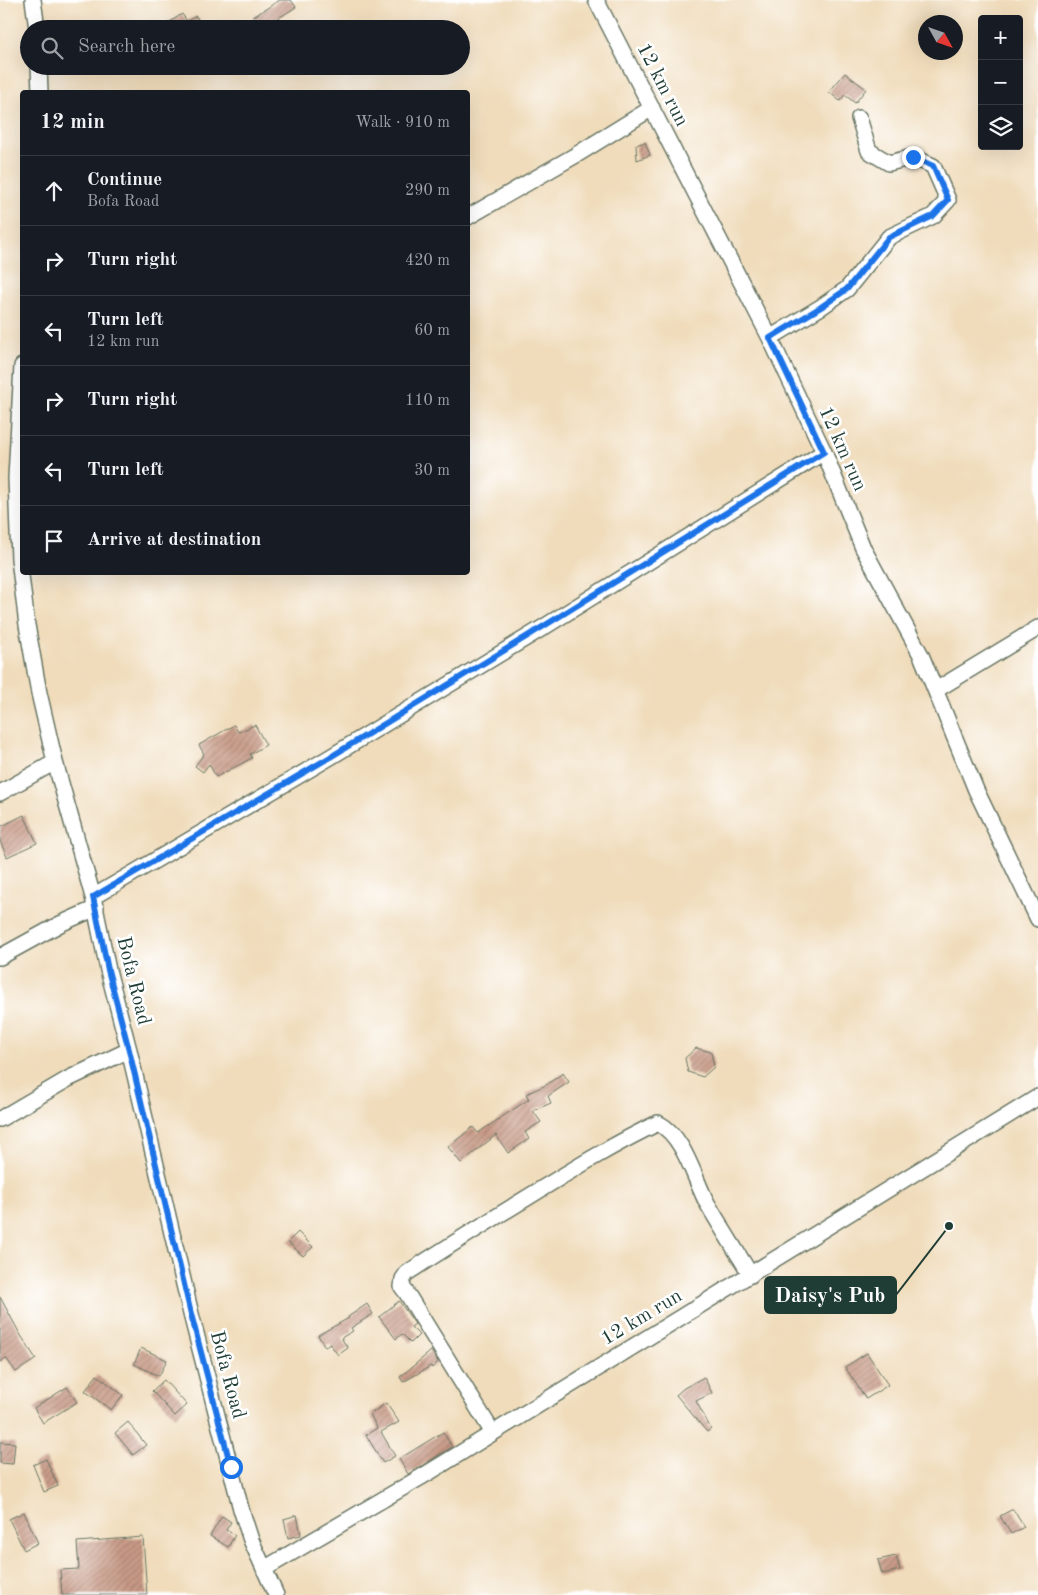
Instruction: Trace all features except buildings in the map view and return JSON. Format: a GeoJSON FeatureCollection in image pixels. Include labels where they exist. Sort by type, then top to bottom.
{"type":"FeatureCollection","features":[{"type":"Feature","properties":{"kind":"street"},"geometry":{"type":"LineString","coordinates":[[33,0],[35,20]]}},
{"type":"Feature","properties":{"kind":"street","name":"12 km run"},"geometry":{"type":"LineString","coordinates":[[596,0],[770,338],[824,452],[863,548],[921,655],[976,790],[1038,919]]}},
{"type":"Feature","properties":{"kind":"street"},"geometry":{"type":"LineString","coordinates":[[39,75],[40,90]]}},
{"type":"Feature","properties":{"kind":"street"},"geometry":{"type":"LineString","coordinates":[[470,216],[576,155],[652,108]]}},
{"type":"Feature","properties":{"kind":"street"},"geometry":{"type":"LineString","coordinates":[[770,338],[847,289],[889,237],[933,216],[948,200],[933,166],[913,157],[889,163],[869,151],[859,118]]}},
{"type":"Feature","properties":{"kind":"street","name":"Bofa Road"},"geometry":{"type":"LineString","coordinates":[[20,403],[16,478],[20,567]]}},
{"type":"Feature","properties":{"kind":"street"},"geometry":{"type":"LineString","coordinates":[[0,957],[60,924],[824,452]]}},
{"type":"Feature","properties":{"kind":"street","name":"Bofa Road"},"geometry":{"type":"LineString","coordinates":[[21,575],[27,625],[39,693],[55,762],[95,902],[108,970],[129,1050],[188,1305],[241,1509],[251,1540],[276,1595]]}},
{"type":"Feature","properties":{"kind":"street"},"geometry":{"type":"LineString","coordinates":[[936,690],[1038,628]]}},
{"type":"Feature","properties":{"kind":"street"},"geometry":{"type":"LineString","coordinates":[[0,793],[55,762]]}},
{"type":"Feature","properties":{"kind":"street"},"geometry":{"type":"LineString","coordinates":[[0,1119],[68,1079],[129,1050]]}},
{"type":"Feature","properties":{"kind":"street","name":"12 km run"},"geometry":{"type":"LineString","coordinates":[[264,1570],[428,1473],[1038,1097]]}},
{"type":"Feature","properties":{"kind":"street"},"geometry":{"type":"LineString","coordinates":[[493,1432],[402,1286],[403,1279],[407,1273],[583,1163],[630,1136],[658,1123],[667,1127],[682,1149],[707,1202],[750,1275]]}},
{"type":"Feature","properties":{"kind":"place","name":"Daisy's Pub"},"geometry":{"type":"Point","coordinates":[949,1226]}},
{"type":"Feature","properties":{"kind":"route"},"geometry":{"type":"LineString","coordinates":[[231,1467],[168,1221],[129,1050],[108,970],[93,897],[332,756],[824,452],[770,338],[847,289],[889,237],[933,216],[948,200],[933,166],[913,157]]}}]}
